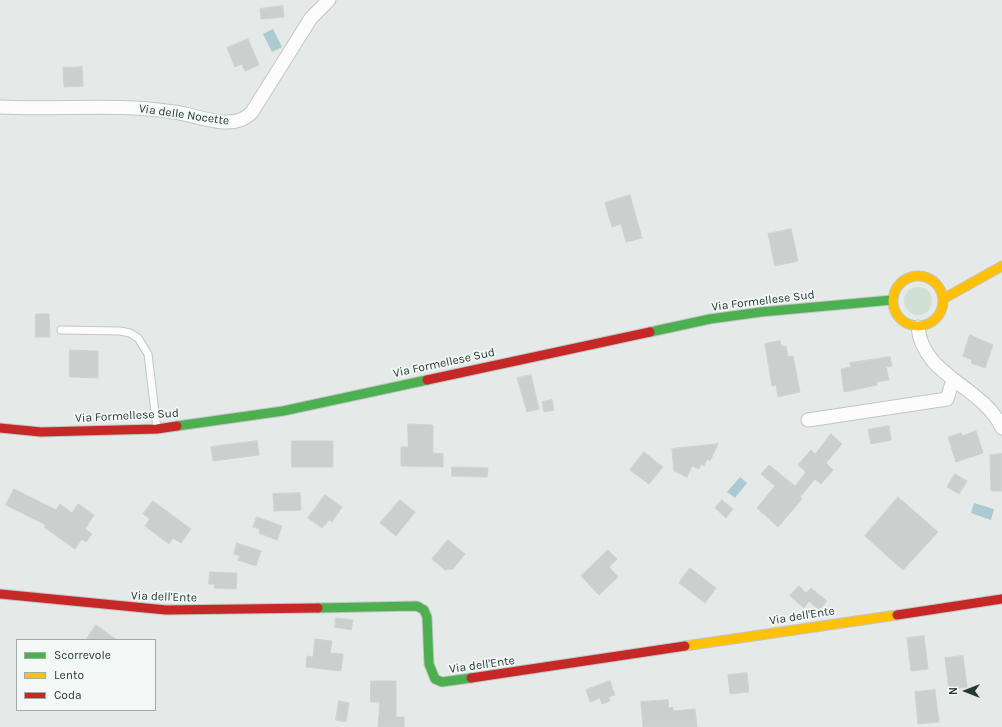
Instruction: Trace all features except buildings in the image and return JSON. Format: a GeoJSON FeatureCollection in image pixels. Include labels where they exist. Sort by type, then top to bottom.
{"type":"FeatureCollection","features":[{"type":"Feature","properties":{"kind":"street","name":"Via delle Nocette"},"geometry":{"type":"LineString","coordinates":[[0,107],[147,109],[188,114],[219,121],[238,122],[252,112],[311,18],[329,0]]}},
{"type":"Feature","properties":{"kind":"street"},"geometry":{"type":"LineString","coordinates":[[943,299],[1002,266]]}},
{"type":"Feature","properties":{"kind":"street"},"geometry":{"type":"LineString","coordinates":[[921,276],[936,284],[943,299],[942,307],[936,318],[926,325],[918,327],[910,325],[900,319],[893,308],[892,300],[894,292],[905,280],[921,276]]}},
{"type":"Feature","properties":{"kind":"street","name":"Via Formellese Sud"},"geometry":{"type":"LineString","coordinates":[[0,428],[41,432],[157,429],[283,411],[710,319],[753,313],[892,300]]}},
{"type":"Feature","properties":{"kind":"street"},"geometry":{"type":"LineString","coordinates":[[918,327],[920,342],[926,352],[953,380],[997,412],[1002,428]]}},
{"type":"Feature","properties":{"kind":"street"},"geometry":{"type":"LineString","coordinates":[[947,399],[953,380]]}},
{"type":"Feature","properties":{"kind":"street"},"geometry":{"type":"LineString","coordinates":[[808,420],[947,399],[976,398]]}},
{"type":"Feature","properties":{"kind":"street","name":"Via dell'Ente"},"geometry":{"type":"LineString","coordinates":[[0,594],[166,610],[417,606],[424,610],[428,617],[429,669],[433,678],[442,682],[1002,598]]}},
{"type":"Feature","properties":{"kind":"lane"},"geometry":{"type":"LineString","coordinates":[[61,330],[114,331],[130,333],[138,338],[148,354],[157,429]]}},
{"type":"Feature","properties":{"kind":"green space"},"geometry":{"type":"Polygon","coordinates":[[[918,287],[928,291],[932,301],[928,311],[918,315],[908,311],[904,301],[908,291],[918,287]]]}},
{"type":"Feature","properties":{"kind":"water"},"geometry":{"type":"Polygon","coordinates":[[[273,29],[282,47],[272,52],[263,34],[273,29]]]}},
{"type":"Feature","properties":{"kind":"water"},"geometry":{"type":"Polygon","coordinates":[[[740,477],[747,483],[735,498],[727,492],[740,477]]]}},
{"type":"Feature","properties":{"kind":"water"},"geometry":{"type":"Polygon","coordinates":[[[974,503],[994,509],[991,520],[971,513],[974,503]]]}},
{"type":"Feature","properties":{"kind":"traffic: fast"},"geometry":{"type":"LineString","coordinates":[[650,332],[710,319],[761,312],[892,300]]}},
{"type":"Feature","properties":{"kind":"traffic: fast"},"geometry":{"type":"LineString","coordinates":[[177,426],[283,411],[427,380]]}},
{"type":"Feature","properties":{"kind":"traffic: fast"},"geometry":{"type":"LineString","coordinates":[[318,608],[417,606],[424,610],[427,617],[429,664],[435,679],[442,682],[471,678]]}},
{"type":"Feature","properties":{"kind":"traffic: slow"},"geometry":{"type":"LineString","coordinates":[[943,299],[1002,266]]}},
{"type":"Feature","properties":{"kind":"traffic: slow"},"geometry":{"type":"LineString","coordinates":[[913,276],[923,276],[936,283],[943,296],[943,301],[943,306],[936,319],[923,326],[913,326],[904,322],[897,315],[893,306],[893,296],[897,287],[904,280],[913,276]]}},
{"type":"Feature","properties":{"kind":"traffic: slow"},"geometry":{"type":"LineString","coordinates":[[685,646],[897,615]]}},
{"type":"Feature","properties":{"kind":"traffic: jam"},"geometry":{"type":"LineString","coordinates":[[427,380],[650,332]]}},
{"type":"Feature","properties":{"kind":"traffic: jam"},"geometry":{"type":"LineString","coordinates":[[0,428],[41,432],[157,429],[177,426]]}},
{"type":"Feature","properties":{"kind":"traffic: jam"},"geometry":{"type":"LineString","coordinates":[[0,594],[166,610],[318,608]]}},
{"type":"Feature","properties":{"kind":"traffic: jam"},"geometry":{"type":"LineString","coordinates":[[897,615],[1002,599]]}},
{"type":"Feature","properties":{"kind":"traffic: jam"},"geometry":{"type":"LineString","coordinates":[[471,678],[685,646]]}}]}
